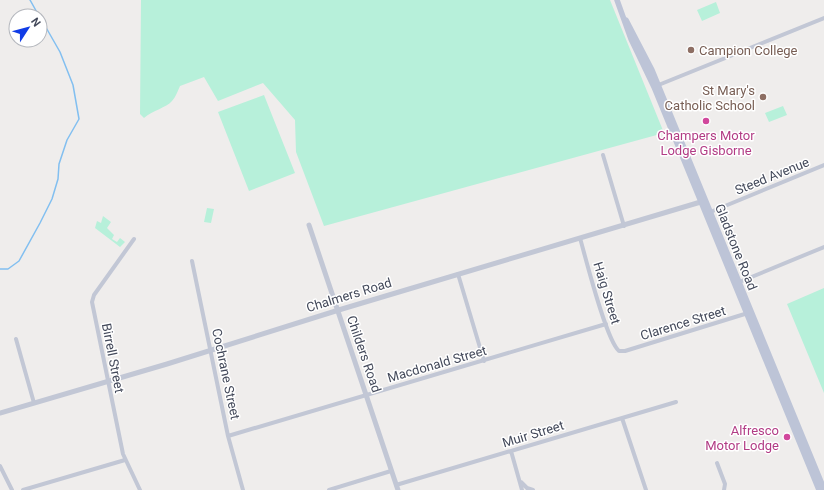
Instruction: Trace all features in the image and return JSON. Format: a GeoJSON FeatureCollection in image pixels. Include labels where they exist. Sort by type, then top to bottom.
{"type":"FeatureCollection","features":[{"type":"Feature","properties":{"kind":"main road","name":"Gladstone Road"},"geometry":{"type":"LineString","coordinates":[[617,0],[623,15],[630,25],[656,86],[749,313],[824,489]]}},
{"type":"Feature","properties":{"kind":"main road","name":"Gladstone Road"},"geometry":{"type":"LineString","coordinates":[[749,313],[819,490]]}},
{"type":"Feature","properties":{"kind":"street"},"geometry":{"type":"LineString","coordinates":[[656,86],[824,18]]}},
{"type":"Feature","properties":{"kind":"street"},"geometry":{"type":"LineString","coordinates":[[602,155],[624,226]]}},
{"type":"Feature","properties":{"kind":"street","name":"Steed Avenue"},"geometry":{"type":"LineString","coordinates":[[708,213],[824,165]]}},
{"type":"Feature","properties":{"kind":"street","name":"Chalmers Road"},"geometry":{"type":"LineString","coordinates":[[0,413],[211,350],[337,310],[703,202]]}},
{"type":"Feature","properties":{"kind":"street","name":"Childers Road"},"geometry":{"type":"LineString","coordinates":[[309,225],[397,487]]}},
{"type":"Feature","properties":{"kind":"street","name":"Haig Street"},"geometry":{"type":"LineString","coordinates":[[580,238],[606,324],[619,351]]}},
{"type":"Feature","properties":{"kind":"street","name":"Birrell Street"},"geometry":{"type":"LineString","coordinates":[[134,239],[92,298],[108,381],[126,460],[140,490]]}},
{"type":"Feature","properties":{"kind":"street"},"geometry":{"type":"LineString","coordinates":[[737,284],[824,247]]}},
{"type":"Feature","properties":{"kind":"street","name":"Cochrane Street"},"geometry":{"type":"LineString","coordinates":[[192,261],[228,436],[243,490]]}},
{"type":"Feature","properties":{"kind":"street"},"geometry":{"type":"LineString","coordinates":[[458,274],[484,361]]}},
{"type":"Feature","properties":{"kind":"street","name":"Clarence Street"},"geometry":{"type":"LineString","coordinates":[[619,351],[625,351],[749,313]]}},
{"type":"Feature","properties":{"kind":"street","name":"Macdonald Street"},"geometry":{"type":"LineString","coordinates":[[228,436],[606,324]]}},
{"type":"Feature","properties":{"kind":"street"},"geometry":{"type":"LineString","coordinates":[[16,340],[34,403]]}},
{"type":"Feature","properties":{"kind":"street","name":"Muir Street"},"geometry":{"type":"LineString","coordinates":[[397,487],[511,451],[676,402]]}},
{"type":"Feature","properties":{"kind":"street"},"geometry":{"type":"LineString","coordinates":[[622,418],[646,490]]}},
{"type":"Feature","properties":{"kind":"street"},"geometry":{"type":"LineString","coordinates":[[511,451],[521,482],[522,490]]}},
{"type":"Feature","properties":{"kind":"street"},"geometry":{"type":"LineString","coordinates":[[23,490],[126,460]]}},
{"type":"Feature","properties":{"kind":"street"},"geometry":{"type":"LineString","coordinates":[[717,463],[725,484],[724,490]]}},
{"type":"Feature","properties":{"kind":"street"},"geometry":{"type":"LineString","coordinates":[[0,466],[12,490]]}},
{"type":"Feature","properties":{"kind":"street"},"geometry":{"type":"LineString","coordinates":[[329,490],[391,471]]}},
{"type":"Feature","properties":{"kind":"street"},"geometry":{"type":"LineString","coordinates":[[521,482],[527,488],[533,490]]}},
{"type":"Feature","properties":{"kind":"green space"},"geometry":{"type":"Polygon","coordinates":[[[141,0],[610,0],[664,133],[324,226],[296,152],[295,120],[263,83],[218,101],[204,77],[180,86],[176,96],[169,103],[144,118],[140,114],[141,0]]]}},
{"type":"Feature","properties":{"kind":"green space"},"geometry":{"type":"Polygon","coordinates":[[[716,2],[720,13],[702,21],[697,10],[716,2]]]}},
{"type":"Feature","properties":{"kind":"green space"},"geometry":{"type":"Polygon","coordinates":[[[264,95],[295,173],[249,191],[218,112],[264,95]]]}},
{"type":"Feature","properties":{"kind":"green space"},"geometry":{"type":"Polygon","coordinates":[[[783,106],[787,115],[769,122],[765,113],[783,106]]]}},
{"type":"Feature","properties":{"kind":"green space"},"geometry":{"type":"Polygon","coordinates":[[[207,208],[214,209],[211,223],[204,222],[207,208]]]}},
{"type":"Feature","properties":{"kind":"green space"},"geometry":{"type":"Polygon","coordinates":[[[103,216],[111,222],[107,228],[114,235],[112,239],[117,242],[120,238],[125,242],[120,247],[95,228],[97,221],[101,223],[103,216]]]}},
{"type":"Feature","properties":{"kind":"green space"},"geometry":{"type":"Polygon","coordinates":[[[824,288],[824,393],[787,304],[824,288]]]}},
{"type":"Feature","properties":{"kind":"waterway"},"geometry":{"type":"LineString","coordinates":[[30,0],[34,8]]}},
{"type":"Feature","properties":{"kind":"waterway"},"geometry":{"type":"LineString","coordinates":[[0,269],[8,269],[19,261],[40,223],[52,199],[58,179],[59,164],[67,140],[79,119],[73,85],[60,52],[48,31]]}},
{"type":"Feature","properties":{"kind":"place","name":"Campion College"},"geometry":{"type":"Point","coordinates":[691,50]}},
{"type":"Feature","properties":{"kind":"place","name":"St Mary's Catholic School"},"geometry":{"type":"Point","coordinates":[763,97]}},
{"type":"Feature","properties":{"kind":"place","name":"Champers Motor Lodge Gisborne"},"geometry":{"type":"Point","coordinates":[706,121]}},
{"type":"Feature","properties":{"kind":"place","name":"Alfresco Motor Lodge"},"geometry":{"type":"Point","coordinates":[787,437]}}]}
